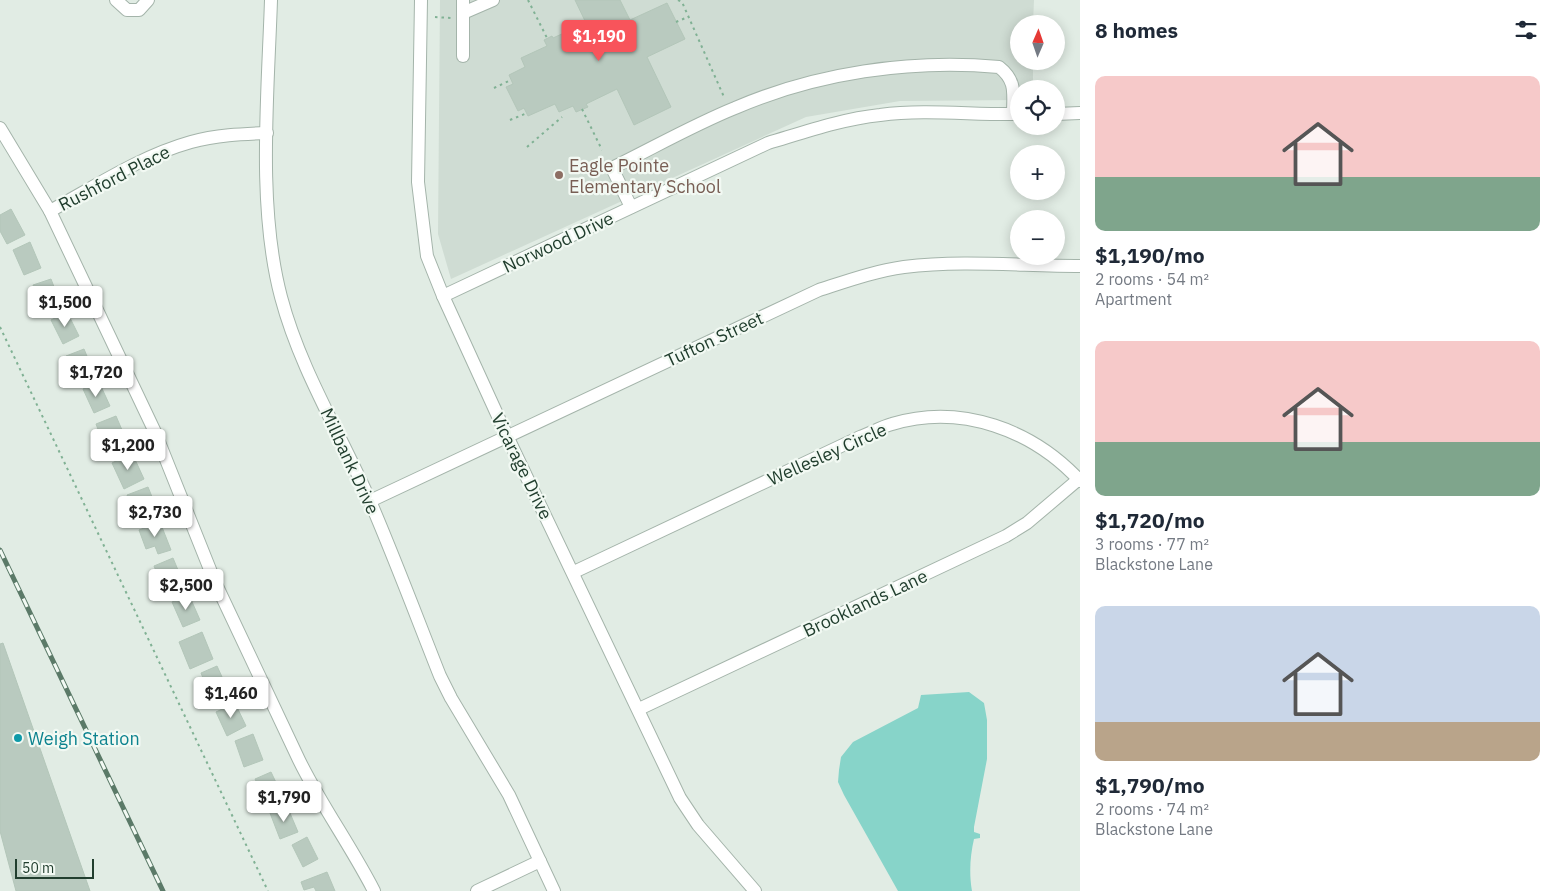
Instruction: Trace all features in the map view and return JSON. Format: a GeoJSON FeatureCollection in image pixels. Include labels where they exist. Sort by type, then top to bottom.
{"type":"FeatureCollection","features":[{"type":"Feature","properties":{"kind":"street"},"geometry":{"type":"LineString","coordinates":[[116,0],[127,10],[138,10],[148,0]]}},
{"type":"Feature","properties":{"kind":"street","name":"Millbank Drive"},"geometry":{"type":"LineString","coordinates":[[271,0],[267,133],[268,204],[272,249],[281,296],[308,372],[370,501],[440,676],[451,698],[509,795],[554,891]]}},
{"type":"Feature","properties":{"kind":"street","name":"Vicarage Drive"},"geometry":{"type":"LineString","coordinates":[[421,0],[418,182],[427,256],[442,296],[680,798],[698,825],[754,891]]}},
{"type":"Feature","properties":{"kind":"street"},"geometry":{"type":"LineString","coordinates":[[463,0],[458,16],[463,56]]}},
{"type":"Feature","properties":{"kind":"street"},"geometry":{"type":"LineString","coordinates":[[458,16],[492,0]]}},
{"type":"Feature","properties":{"kind":"street"},"geometry":{"type":"LineString","coordinates":[[631,207],[612,168],[735,108],[786,90],[852,73],[914,66],[999,68],[1010,76],[1011,80]]}},
{"type":"Feature","properties":{"kind":"street","name":"Norwood Drive"},"geometry":{"type":"LineString","coordinates":[[442,296],[768,143],[825,125],[879,115],[930,111],[1010,114]]}},
{"type":"Feature","properties":{"kind":"street"},"geometry":{"type":"LineString","coordinates":[[1065,114],[1080,113]]}},
{"type":"Feature","properties":{"kind":"street"},"geometry":{"type":"LineString","coordinates":[[0,128],[50,211],[155,432],[215,582],[241,641],[312,787],[343,834],[374,891]]}},
{"type":"Feature","properties":{"kind":"street","name":"Rushford Place"},"geometry":{"type":"LineString","coordinates":[[50,211],[161,152],[192,142],[224,135],[267,133]]}},
{"type":"Feature","properties":{"kind":"street","name":"Tufton Street"},"geometry":{"type":"LineString","coordinates":[[370,501],[819,290],[864,275],[904,267],[944,265],[1080,266]]}},
{"type":"Feature","properties":{"kind":"street","name":"Wellesley Circle"},"geometry":{"type":"LineString","coordinates":[[574,572],[860,437],[893,424],[930,418],[977,420],[1016,432],[1046,450],[1080,480]]}},
{"type":"Feature","properties":{"kind":"street","name":"Brooklands Lane"},"geometry":{"type":"LineString","coordinates":[[639,710],[1006,536],[1027,523],[1080,480]]}},
{"type":"Feature","properties":{"kind":"street"},"geometry":{"type":"LineString","coordinates":[[477,891],[540,861]]}},
{"type":"Feature","properties":{"kind":"path"},"geometry":{"type":"LineString","coordinates":[[528,0],[547,38]]}},
{"type":"Feature","properties":{"kind":"path"},"geometry":{"type":"LineString","coordinates":[[678,0],[682,2],[724,97]]}},
{"type":"Feature","properties":{"kind":"path"},"geometry":{"type":"LineString","coordinates":[[435,17],[458,16]]}},
{"type":"Feature","properties":{"kind":"path"},"geometry":{"type":"LineString","coordinates":[[676,22],[688,16]]}},
{"type":"Feature","properties":{"kind":"path"},"geometry":{"type":"LineString","coordinates":[[494,88],[511,80]]}},
{"type":"Feature","properties":{"kind":"path"},"geometry":{"type":"LineString","coordinates":[[582,109],[602,150]]}},
{"type":"Feature","properties":{"kind":"path"},"geometry":{"type":"LineString","coordinates":[[510,120],[526,112]]}},
{"type":"Feature","properties":{"kind":"path"},"geometry":{"type":"LineString","coordinates":[[526,147],[562,117]]}},
{"type":"Feature","properties":{"kind":"path"},"geometry":{"type":"LineString","coordinates":[[0,327],[268,891]]}},
{"type":"Feature","properties":{"kind":"shaded area","name":"Eagle Pointe Elementary School"},"geometry":{"type":"Polygon","coordinates":[[[440,0],[1034,0],[1033,15],[1010,15],[1010,70],[1033,70],[1033,80],[1010,80],[1010,100],[900,101],[806,117],[451,279],[438,234],[440,0]]]}},
{"type":"Feature","properties":{"kind":"water"},"geometry":{"type":"Polygon","coordinates":[[[969,692],[984,703],[987,720],[987,759],[974,827],[974,832],[980,834],[980,838],[974,839],[971,858],[970,878],[972,891],[898,891],[838,782],[841,757],[853,742],[918,708],[921,695],[969,692]]]}},
{"type":"Feature","properties":{"kind":"building","name":"Eagle Pointe Elementary School"},"geometry":{"type":"Polygon","coordinates":[[[575,0],[620,0],[630,20],[667,3],[685,39],[647,57],[671,107],[634,125],[617,89],[586,104],[588,107],[576,112],[573,106],[559,112],[555,104],[528,116],[524,108],[518,111],[506,87],[513,84],[509,75],[525,67],[521,58],[547,46],[544,40],[552,36],[553,38],[586,23],[575,0]]]}},
{"type":"Feature","properties":{"kind":"building"},"geometry":{"type":"Polygon","coordinates":[[[11,209],[25,235],[7,244],[0,231],[0,215],[11,209]]]}},
{"type":"Feature","properties":{"kind":"building"},"geometry":{"type":"Polygon","coordinates":[[[30,242],[41,268],[24,275],[13,250],[30,242]]]}},
{"type":"Feature","properties":{"kind":"building"},"geometry":{"type":"Polygon","coordinates":[[[51,279],[61,305],[43,311],[33,285],[51,279]]]}},
{"type":"Feature","properties":{"kind":"building"},"geometry":{"type":"Polygon","coordinates":[[[67,312],[79,336],[63,344],[51,320],[67,312]]]}},
{"type":"Feature","properties":{"kind":"building"},"geometry":{"type":"Polygon","coordinates":[[[84,349],[94,373],[77,380],[66,356],[84,349]]]}},
{"type":"Feature","properties":{"kind":"building"},"geometry":{"type":"Polygon","coordinates":[[[99,382],[110,406],[94,413],[83,389],[99,382]]]}},
{"type":"Feature","properties":{"kind":"building"},"geometry":{"type":"Polygon","coordinates":[[[116,416],[128,444],[107,453],[96,424],[116,416]]]}},
{"type":"Feature","properties":{"kind":"building"},"geometry":{"type":"Polygon","coordinates":[[[132,453],[144,479],[124,489],[112,463],[132,453]]]}},
{"type":"Feature","properties":{"kind":"building"},"geometry":{"type":"Polygon","coordinates":[[[148,487],[159,514],[138,523],[127,495],[148,487]]]}},
{"type":"Feature","properties":{"kind":"building"},"geometry":{"type":"Polygon","coordinates":[[[160,522],[171,550],[158,554],[155,546],[146,549],[139,530],[160,522]]]}},
{"type":"Feature","properties":{"kind":"building"},"geometry":{"type":"Polygon","coordinates":[[[173,558],[185,587],[166,595],[154,566],[173,558]]]}},
{"type":"Feature","properties":{"kind":"building"},"geometry":{"type":"Polygon","coordinates":[[[189,595],[200,620],[183,627],[172,602],[189,595]]]}},
{"type":"Feature","properties":{"kind":"building"},"geometry":{"type":"Polygon","coordinates":[[[202,632],[213,659],[190,669],[179,642],[202,632]]]}},
{"type":"Feature","properties":{"kind":"building","name":"Weigh Station"},"geometry":{"type":"Polygon","coordinates":[[[3,643],[90,891],[16,891],[0,831],[0,644],[3,643]]]}},
{"type":"Feature","properties":{"kind":"building"},"geometry":{"type":"Polygon","coordinates":[[[217,666],[228,690],[211,698],[201,673],[217,666]]]}},
{"type":"Feature","properties":{"kind":"building"},"geometry":{"type":"Polygon","coordinates":[[[235,703],[246,726],[227,736],[216,712],[235,703]]]}},
{"type":"Feature","properties":{"kind":"building"},"geometry":{"type":"Polygon","coordinates":[[[253,734],[263,760],[244,767],[235,741],[253,734]]]}},
{"type":"Feature","properties":{"kind":"building"},"geometry":{"type":"Polygon","coordinates":[[[271,772],[282,795],[266,802],[255,779],[271,772]]]}},
{"type":"Feature","properties":{"kind":"building"},"geometry":{"type":"Polygon","coordinates":[[[287,806],[298,832],[280,839],[270,813],[287,806]]]}},
{"type":"Feature","properties":{"kind":"building"},"geometry":{"type":"Polygon","coordinates":[[[307,837],[318,859],[303,867],[292,845],[307,837]]]}},
{"type":"Feature","properties":{"kind":"building"},"geometry":{"type":"Polygon","coordinates":[[[327,872],[335,891],[316,891],[314,887],[304,890],[301,882],[327,872]]]}},
{"type":"Feature","properties":{"kind":"railway"},"geometry":{"type":"LineString","coordinates":[[0,550],[163,891]]}},
{"type":"Feature","properties":{"kind":"place","name":"Eagle Pointe Elementary School"},"geometry":{"type":"Point","coordinates":[559,175]}},
{"type":"Feature","properties":{"kind":"place","name":"Weigh Station"},"geometry":{"type":"Point","coordinates":[18,738]}}]}
